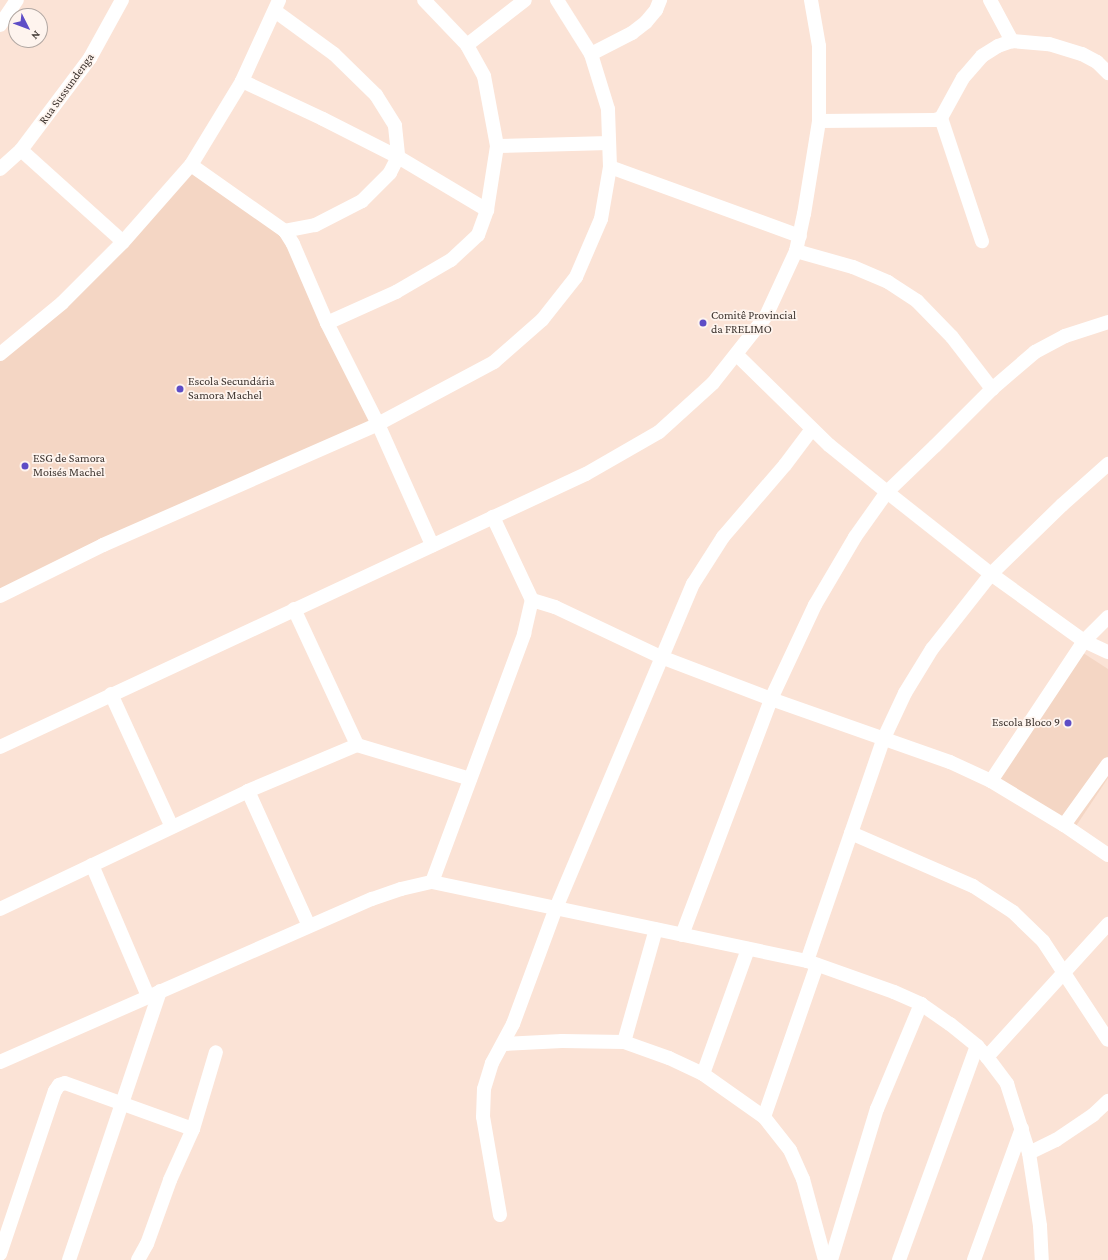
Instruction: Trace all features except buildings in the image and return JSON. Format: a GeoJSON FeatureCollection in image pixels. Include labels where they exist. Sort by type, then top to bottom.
{"type":"FeatureCollection","features":[{"type":"Feature","properties":{"kind":"street"},"geometry":{"type":"LineString","coordinates":[[0,25],[17,0]]}},
{"type":"Feature","properties":{"kind":"street"},"geometry":{"type":"LineString","coordinates":[[327,323],[396,292],[451,260],[478,235],[487,210],[497,146],[484,76],[467,45],[424,0]]}},
{"type":"Feature","properties":{"kind":"street"},"geometry":{"type":"LineString","coordinates":[[467,45],[525,0]]}},
{"type":"Feature","properties":{"kind":"street"},"geometry":{"type":"LineString","coordinates":[[0,596],[103,545],[378,424],[494,362],[542,320],[576,276],[601,219],[610,167],[608,109],[591,54],[557,0]]}},
{"type":"Feature","properties":{"kind":"street"},"geometry":{"type":"LineString","coordinates":[[591,54],[637,29],[646,22],[656,10],[660,0]]}},
{"type":"Feature","properties":{"kind":"street"},"geometry":{"type":"LineString","coordinates":[[0,747],[586,474],[659,432],[713,383],[737,356],[766,316],[796,251],[800,236],[819,121],[819,46],[811,0]]}},
{"type":"Feature","properties":{"kind":"street"},"geometry":{"type":"LineString","coordinates":[[990,0],[1012,41]]}},
{"type":"Feature","properties":{"kind":"street","name":"Rua Sussundenga"},"geometry":{"type":"LineString","coordinates":[[0,169],[20,150],[90,58],[119,1]]}},
{"type":"Feature","properties":{"kind":"street"},"geometry":{"type":"LineString","coordinates":[[0,354],[62,303],[123,242],[192,165],[242,82],[277,5],[334,54],[376,95],[395,126],[398,156],[390,173],[362,201],[315,226],[285,232]]}},
{"type":"Feature","properties":{"kind":"street"},"geometry":{"type":"LineString","coordinates":[[819,121],[935,120],[941,118],[963,78],[982,56],[998,46],[1012,41],[1049,44],[1082,54],[1098,62],[1108,73]]}},
{"type":"Feature","properties":{"kind":"street"},"geometry":{"type":"LineString","coordinates":[[242,82],[323,119],[398,156],[487,210]]}},
{"type":"Feature","properties":{"kind":"street"},"geometry":{"type":"LineString","coordinates":[[941,118],[982,241]]}},
{"type":"Feature","properties":{"kind":"street"},"geometry":{"type":"LineString","coordinates":[[497,146],[610,143]]}},
{"type":"Feature","properties":{"kind":"street"},"geometry":{"type":"LineString","coordinates":[[20,150],[123,242]]}},
{"type":"Feature","properties":{"kind":"street"},"geometry":{"type":"LineString","coordinates":[[192,165],[285,232],[293,244],[327,323],[378,424],[432,545]]}},
{"type":"Feature","properties":{"kind":"street"},"geometry":{"type":"LineString","coordinates":[[610,167],[800,236]]}},
{"type":"Feature","properties":{"kind":"street"},"geometry":{"type":"LineString","coordinates":[[796,251],[853,267],[888,282],[917,301],[952,337],[992,389]]}},
{"type":"Feature","properties":{"kind":"street"},"geometry":{"type":"LineString","coordinates":[[682,935],[771,699],[814,606],[855,537],[887,492],[992,389],[1035,352],[1065,336],[1108,322]]}},
{"type":"Feature","properties":{"kind":"street"},"geometry":{"type":"LineString","coordinates":[[737,356],[829,445],[887,492],[991,574],[1084,641],[1108,652]]}},
{"type":"Feature","properties":{"kind":"street"},"geometry":{"type":"LineString","coordinates":[[500,1215],[483,1110],[484,1088],[492,1063],[504,1044],[513,1024],[556,908],[693,584],[723,537],[785,466],[812,429]]}},
{"type":"Feature","properties":{"kind":"street"},"geometry":{"type":"LineString","coordinates":[[764,1117],[851,833],[883,740],[905,693],[932,649],[991,574],[1062,505],[1108,464]]}},
{"type":"Feature","properties":{"kind":"street"},"geometry":{"type":"LineString","coordinates":[[432,882],[524,634],[532,600],[493,517]]}},
{"type":"Feature","properties":{"kind":"street"},"geometry":{"type":"LineString","coordinates":[[532,600],[555,607],[661,657],[883,740],[950,762],[991,781],[1064,825],[1108,856]]}},
{"type":"Feature","properties":{"kind":"street"},"geometry":{"type":"LineString","coordinates":[[294,609],[357,745]]}},
{"type":"Feature","properties":{"kind":"street"},"geometry":{"type":"LineString","coordinates":[[991,781],[1084,641],[1108,617]]}},
{"type":"Feature","properties":{"kind":"street"},"geometry":{"type":"LineString","coordinates":[[111,694],[172,827]]}},
{"type":"Feature","properties":{"kind":"street"},"geometry":{"type":"LineString","coordinates":[[0,909],[248,791],[357,745],[470,779]]}},
{"type":"Feature","properties":{"kind":"street"},"geometry":{"type":"LineString","coordinates":[[1064,825],[1108,764]]}},
{"type":"Feature","properties":{"kind":"street"},"geometry":{"type":"LineString","coordinates":[[248,791],[309,926]]}},
{"type":"Feature","properties":{"kind":"street"},"geometry":{"type":"LineString","coordinates":[[851,833],[973,886],[1014,912],[1043,941],[1108,1040]]}},
{"type":"Feature","properties":{"kind":"street"},"geometry":{"type":"LineString","coordinates":[[69,1260],[122,1102],[154,993],[92,865]]}},
{"type":"Feature","properties":{"kind":"street"},"geometry":{"type":"LineString","coordinates":[[0,1062],[154,993],[372,899],[401,889],[432,882],[812,963],[894,992],[921,1004],[950,1024],[976,1046],[987,1057],[1007,1084],[1029,1153],[1040,1226],[1042,1260]]}},
{"type":"Feature","properties":{"kind":"street"},"geometry":{"type":"LineString","coordinates":[[987,1057],[1001,1044],[1108,924]]}},
{"type":"Feature","properties":{"kind":"street"},"geometry":{"type":"LineString","coordinates":[[624,1042],[656,929]]}},
{"type":"Feature","properties":{"kind":"street"},"geometry":{"type":"LineString","coordinates":[[703,1074],[748,949]]}},
{"type":"Feature","properties":{"kind":"street"},"geometry":{"type":"LineString","coordinates":[[831,1260],[877,1109],[921,1004]]}},
{"type":"Feature","properties":{"kind":"street"},"geometry":{"type":"LineString","coordinates":[[504,1044],[562,1041],[624,1042],[669,1058],[703,1074],[764,1117],[790,1150],[803,1179],[825,1260]]}},
{"type":"Feature","properties":{"kind":"street"},"geometry":{"type":"LineString","coordinates":[[899,1260],[976,1046]]}},
{"type":"Feature","properties":{"kind":"street"},"geometry":{"type":"LineString","coordinates":[[138,1260],[147,1244],[170,1180],[193,1129],[216,1052]]}},
{"type":"Feature","properties":{"kind":"street"},"geometry":{"type":"LineString","coordinates":[[0,1254],[55,1091],[59,1085],[65,1083],[122,1102],[193,1129]]}},
{"type":"Feature","properties":{"kind":"street"},"geometry":{"type":"LineString","coordinates":[[1029,1153],[1056,1140],[1093,1115],[1108,1101]]}},
{"type":"Feature","properties":{"kind":"street"},"geometry":{"type":"LineString","coordinates":[[974,1260],[1022,1128]]}},
{"type":"Feature","properties":{"kind":"shaded area","name":"Escola Secundária Samora Machel"},"geometry":{"type":"Polygon","coordinates":[[[190,169],[284,232],[374,420],[0,592],[0,357],[190,169]]]}},
{"type":"Feature","properties":{"kind":"shaded area","name":"Escola Bloco 9"},"geometry":{"type":"Polygon","coordinates":[[[1077,649],[1108,669],[1108,778],[1074,829],[991,779],[1077,649]]]}},
{"type":"Feature","properties":{"kind":"place","name":"Comitê Provincial da FRELIMO"},"geometry":{"type":"Point","coordinates":[703,323]}},
{"type":"Feature","properties":{"kind":"place","name":"Escola Secundária Samora Machel"},"geometry":{"type":"Point","coordinates":[180,389]}},
{"type":"Feature","properties":{"kind":"place","name":"ESG de Samora Moisés Machel"},"geometry":{"type":"Point","coordinates":[25,466]}},
{"type":"Feature","properties":{"kind":"place","name":"Escola Bloco 9"},"geometry":{"type":"Point","coordinates":[1068,723]}}]}
